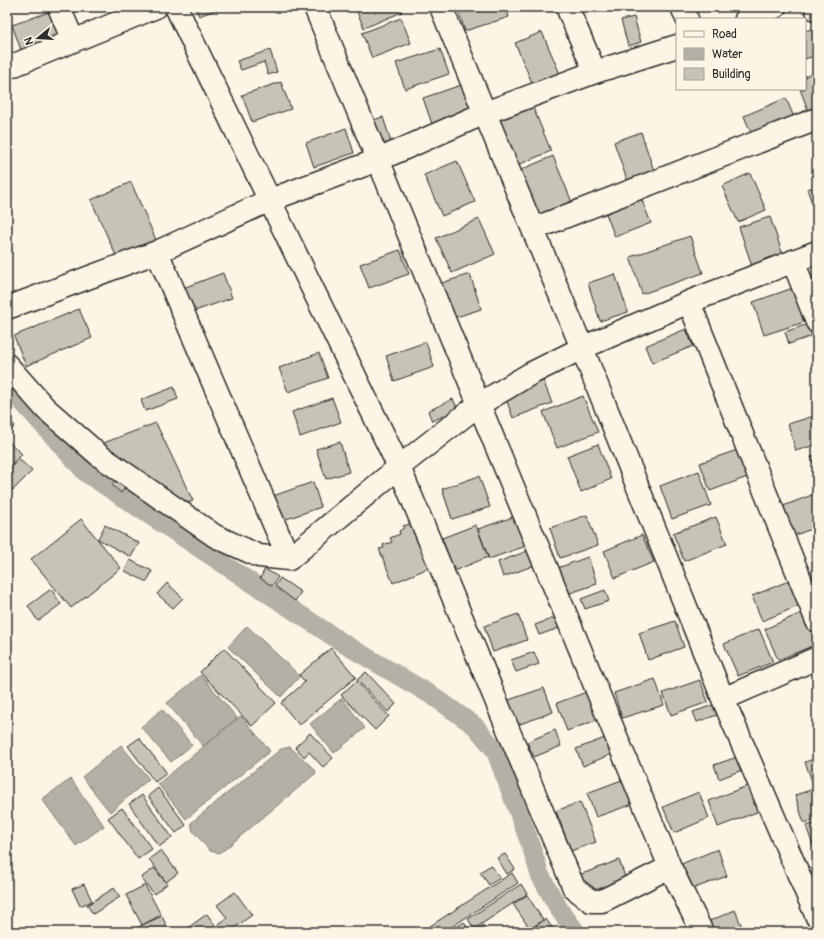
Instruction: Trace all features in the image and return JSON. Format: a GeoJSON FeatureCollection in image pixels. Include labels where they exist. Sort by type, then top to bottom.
{"type":"FeatureCollection","features":[{"type":"Feature","properties":{"kind":"street"},"geometry":{"type":"LineString","coordinates":[[59,7],[73,41]]}},
{"type":"Feature","properties":{"kind":"street"},"geometry":{"type":"LineString","coordinates":[[7,68],[156,7]]}},
{"type":"Feature","properties":{"kind":"street"},"geometry":{"type":"LineString","coordinates":[[176,7],[399,467],[574,888],[591,901],[602,901],[670,867]]}},
{"type":"Feature","properties":{"kind":"street"},"geometry":{"type":"LineString","coordinates":[[315,7],[670,867],[702,932]]}},
{"type":"Feature","properties":{"kind":"street"},"geometry":{"type":"LineString","coordinates":[[441,7],[582,348],[723,699],[817,917]]}},
{"type":"Feature","properties":{"kind":"street"},"geometry":{"type":"LineString","coordinates":[[567,7],[595,72]]}},
{"type":"Feature","properties":{"kind":"street"},"geometry":{"type":"LineString","coordinates":[[682,7],[687,18]]}},
{"type":"Feature","properties":{"kind":"street"},"geometry":{"type":"LineString","coordinates":[[748,18],[775,7]]}},
{"type":"Feature","properties":{"kind":"street"},"geometry":{"type":"LineString","coordinates":[[7,308],[157,252],[270,200],[378,160],[485,113],[595,72],[676,46]]}},
{"type":"Feature","properties":{"kind":"street"},"geometry":{"type":"LineString","coordinates":[[533,229],[817,119]]}},
{"type":"Feature","properties":{"kind":"street"},"geometry":{"type":"LineString","coordinates":[[157,252],[289,559]]}},
{"type":"Feature","properties":{"kind":"street"},"geometry":{"type":"LineString","coordinates":[[7,365],[45,408],[100,456],[215,536],[259,556],[289,559],[399,467],[478,404],[530,374],[582,348],[689,302],[817,252]]}},
{"type":"Feature","properties":{"kind":"street"},"geometry":{"type":"LineString","coordinates":[[793,261],[817,322]]}},
{"type":"Feature","properties":{"kind":"street"},"geometry":{"type":"LineString","coordinates":[[689,302],[817,621]]}},
{"type":"Feature","properties":{"kind":"street"},"geometry":{"type":"LineString","coordinates":[[723,699],[817,658]]}},
{"type":"Feature","properties":{"kind":"water"},"geometry":{"type":"Polygon","coordinates":[[[247,626],[300,676],[281,697],[228,647],[247,626]]]}},
{"type":"Feature","properties":{"kind":"water"},"geometry":{"type":"Polygon","coordinates":[[[201,675],[237,718],[203,746],[167,703],[201,675]]]}},
{"type":"Feature","properties":{"kind":"water"},"geometry":{"type":"Polygon","coordinates":[[[342,698],[365,728],[334,753],[310,724],[342,698]]]}},
{"type":"Feature","properties":{"kind":"water"},"geometry":{"type":"Polygon","coordinates":[[[162,709],[192,745],[171,762],[141,727],[162,709]]]}},
{"type":"Feature","properties":{"kind":"water"},"geometry":{"type":"Polygon","coordinates":[[[241,716],[270,751],[186,819],[158,784],[241,716]]]}},
{"type":"Feature","properties":{"kind":"water"},"geometry":{"type":"Polygon","coordinates":[[[121,745],[149,779],[110,812],[82,777],[121,745]]]}},
{"type":"Feature","properties":{"kind":"water"},"geometry":{"type":"Polygon","coordinates":[[[290,747],[315,770],[316,773],[224,850],[218,853],[210,851],[193,831],[191,823],[281,749],[290,747]]]}},
{"type":"Feature","properties":{"kind":"water"},"geometry":{"type":"Polygon","coordinates":[[[71,779],[104,826],[76,846],[42,799],[71,779]]]}},
{"type":"Feature","properties":{"kind":"building"},"geometry":{"type":"Polygon","coordinates":[[[195,7],[223,7],[199,16],[195,7]]]}},
{"type":"Feature","properties":{"kind":"building"},"geometry":{"type":"Polygon","coordinates":[[[355,7],[400,7],[402,12],[364,28],[355,7]]]}},
{"type":"Feature","properties":{"kind":"building"},"geometry":{"type":"Polygon","coordinates":[[[457,7],[506,7],[509,17],[465,31],[457,7]]]}},
{"type":"Feature","properties":{"kind":"building"},"geometry":{"type":"Polygon","coordinates":[[[52,11],[61,35],[21,50],[12,25],[52,11]]]}},
{"type":"Feature","properties":{"kind":"building"},"geometry":{"type":"Polygon","coordinates":[[[634,17],[641,42],[628,46],[621,20],[634,17]]]}},
{"type":"Feature","properties":{"kind":"building"},"geometry":{"type":"Polygon","coordinates":[[[401,18],[411,43],[372,58],[362,33],[401,18]]]}},
{"type":"Feature","properties":{"kind":"building"},"geometry":{"type":"Polygon","coordinates":[[[812,29],[817,44],[817,55],[806,59],[806,31],[812,29]]]}},
{"type":"Feature","properties":{"kind":"building"},"geometry":{"type":"Polygon","coordinates":[[[542,32],[560,74],[533,85],[515,43],[542,32]]]}},
{"type":"Feature","properties":{"kind":"building"},"geometry":{"type":"Polygon","coordinates":[[[440,49],[449,74],[405,89],[396,63],[440,49]]]}},
{"type":"Feature","properties":{"kind":"building"},"geometry":{"type":"Polygon","coordinates":[[[270,50],[277,72],[268,75],[264,62],[241,70],[237,61],[270,50]]]}},
{"type":"Feature","properties":{"kind":"building"},"geometry":{"type":"Polygon","coordinates":[[[817,72],[817,116],[811,118],[800,90],[806,90],[806,76],[817,72]]]}},
{"type":"Feature","properties":{"kind":"building"},"geometry":{"type":"Polygon","coordinates":[[[281,82],[291,109],[252,122],[242,95],[281,82]]]}},
{"type":"Feature","properties":{"kind":"building"},"geometry":{"type":"Polygon","coordinates":[[[467,83],[476,109],[432,124],[423,98],[467,83]]]}},
{"type":"Feature","properties":{"kind":"building"},"geometry":{"type":"Polygon","coordinates":[[[786,98],[796,122],[754,140],[744,116],[786,98]]]}},
{"type":"Feature","properties":{"kind":"building"},"geometry":{"type":"Polygon","coordinates":[[[530,100],[551,151],[513,167],[492,116],[530,100]]]}},
{"type":"Feature","properties":{"kind":"building"},"geometry":{"type":"Polygon","coordinates":[[[383,117],[392,145],[379,150],[370,121],[383,117]]]}},
{"type":"Feature","properties":{"kind":"building"},"geometry":{"type":"Polygon","coordinates":[[[346,128],[354,153],[314,167],[306,143],[346,128]]]}},
{"type":"Feature","properties":{"kind":"building"},"geometry":{"type":"Polygon","coordinates":[[[641,132],[654,171],[627,180],[614,142],[641,132]]]}},
{"type":"Feature","properties":{"kind":"building"},"geometry":{"type":"Polygon","coordinates":[[[553,156],[574,207],[537,222],[516,172],[553,156]]]}},
{"type":"Feature","properties":{"kind":"building"},"geometry":{"type":"Polygon","coordinates":[[[457,161],[475,202],[442,216],[424,175],[457,161]]]}},
{"type":"Feature","properties":{"kind":"building"},"geometry":{"type":"Polygon","coordinates":[[[750,173],[766,210],[738,222],[722,186],[750,173]]]}},
{"type":"Feature","properties":{"kind":"building"},"geometry":{"type":"Polygon","coordinates":[[[131,182],[156,240],[117,258],[91,200],[131,182]]]}},
{"type":"Feature","properties":{"kind":"building"},"geometry":{"type":"Polygon","coordinates":[[[817,186],[817,217],[807,189],[817,186]]]}},
{"type":"Feature","properties":{"kind":"building"},"geometry":{"type":"Polygon","coordinates":[[[641,198],[651,223],[615,237],[605,211],[641,198]]]}},
{"type":"Feature","properties":{"kind":"building"},"geometry":{"type":"Polygon","coordinates":[[[770,217],[783,255],[752,266],[739,227],[770,217]]]}},
{"type":"Feature","properties":{"kind":"building"},"geometry":{"type":"Polygon","coordinates":[[[479,219],[495,254],[452,273],[436,238],[479,219]]]}},
{"type":"Feature","properties":{"kind":"building"},"geometry":{"type":"Polygon","coordinates":[[[690,236],[703,273],[642,294],[630,257],[690,236]]]}},
{"type":"Feature","properties":{"kind":"building"},"geometry":{"type":"Polygon","coordinates":[[[400,250],[409,274],[369,288],[360,264],[400,250]]]}},
{"type":"Feature","properties":{"kind":"building"},"geometry":{"type":"Polygon","coordinates":[[[223,273],[232,298],[192,312],[183,288],[223,273]]]}},
{"type":"Feature","properties":{"kind":"building"},"geometry":{"type":"Polygon","coordinates":[[[470,274],[481,309],[441,322],[429,287],[470,274]]]}},
{"type":"Feature","properties":{"kind":"building"},"geometry":{"type":"Polygon","coordinates":[[[615,274],[628,312],[600,321],[588,283],[615,274]]]}},
{"type":"Feature","properties":{"kind":"building"},"geometry":{"type":"Polygon","coordinates":[[[793,288],[804,322],[764,335],[753,302],[793,288]]]}},
{"type":"Feature","properties":{"kind":"building"},"geometry":{"type":"Polygon","coordinates":[[[79,309],[92,338],[26,366],[14,336],[79,309]]]}},
{"type":"Feature","properties":{"kind":"building"},"geometry":{"type":"Polygon","coordinates":[[[808,324],[812,336],[789,344],[785,332],[808,324]]]}},
{"type":"Feature","properties":{"kind":"building"},"geometry":{"type":"Polygon","coordinates":[[[686,329],[693,346],[652,363],[645,346],[686,329]]]}},
{"type":"Feature","properties":{"kind":"building"},"geometry":{"type":"Polygon","coordinates":[[[426,342],[434,367],[394,381],[386,356],[426,342]]]}},
{"type":"Feature","properties":{"kind":"building"},"geometry":{"type":"Polygon","coordinates":[[[319,353],[328,378],[288,392],[279,368],[319,353]]]}},
{"type":"Feature","properties":{"kind":"building"},"geometry":{"type":"Polygon","coordinates":[[[537,365],[552,403],[513,418],[499,380],[537,365]]]}},
{"type":"Feature","properties":{"kind":"building"},"geometry":{"type":"Polygon","coordinates":[[[174,387],[178,399],[145,411],[141,400],[174,387]]]}},
{"type":"Feature","properties":{"kind":"building"},"geometry":{"type":"Polygon","coordinates":[[[583,396],[598,432],[557,448],[543,412],[583,396]]]}},
{"type":"Feature","properties":{"kind":"building"},"geometry":{"type":"Polygon","coordinates":[[[332,398],[341,422],[300,437],[292,412],[332,398]]]}},
{"type":"Feature","properties":{"kind":"building"},"geometry":{"type":"Polygon","coordinates":[[[453,399],[458,410],[432,421],[428,411],[453,399]]]}},
{"type":"Feature","properties":{"kind":"building"},"geometry":{"type":"Polygon","coordinates":[[[817,415],[817,444],[796,451],[788,424],[817,415]]]}},
{"type":"Feature","properties":{"kind":"building"},"geometry":{"type":"Polygon","coordinates":[[[7,417],[15,426],[7,433],[7,417]]]}},
{"type":"Feature","properties":{"kind":"building"},"geometry":{"type":"Polygon","coordinates":[[[156,423],[193,501],[177,507],[101,444],[156,423]]]}},
{"type":"Feature","properties":{"kind":"building"},"geometry":{"type":"Polygon","coordinates":[[[7,440],[22,454],[7,469],[7,440]]]}},
{"type":"Feature","properties":{"kind":"building"},"geometry":{"type":"Polygon","coordinates":[[[340,442],[349,472],[326,479],[316,449],[340,442]]]}},
{"type":"Feature","properties":{"kind":"building"},"geometry":{"type":"Polygon","coordinates":[[[598,444],[611,479],[581,492],[567,456],[598,444]]]}},
{"type":"Feature","properties":{"kind":"building"},"geometry":{"type":"Polygon","coordinates":[[[740,449],[750,476],[710,491],[700,463],[740,449]]]}},
{"type":"Feature","properties":{"kind":"building"},"geometry":{"type":"Polygon","coordinates":[[[817,455],[817,471],[811,457],[817,455]]]}},
{"type":"Feature","properties":{"kind":"building"},"geometry":{"type":"Polygon","coordinates":[[[19,459],[32,471],[13,490],[7,484],[7,472],[19,459]]]}},
{"type":"Feature","properties":{"kind":"building"},"geometry":{"type":"Polygon","coordinates":[[[699,471],[711,505],[672,519],[660,486],[699,471]]]}},
{"type":"Feature","properties":{"kind":"building"},"geometry":{"type":"Polygon","coordinates":[[[121,473],[131,480],[121,493],[112,485],[121,473]]]}},
{"type":"Feature","properties":{"kind":"building"},"geometry":{"type":"Polygon","coordinates":[[[479,476],[490,507],[452,519],[442,489],[479,476]]]}},
{"type":"Feature","properties":{"kind":"building"},"geometry":{"type":"Polygon","coordinates":[[[313,482],[321,507],[281,521],[273,496],[313,482]]]}},
{"type":"Feature","properties":{"kind":"building"},"geometry":{"type":"Polygon","coordinates":[[[817,493],[817,527],[790,537],[778,508],[817,493]]]}},
{"type":"Feature","properties":{"kind":"building"},"geometry":{"type":"Polygon","coordinates":[[[587,515],[598,545],[560,558],[550,528],[587,515]]]}},
{"type":"Feature","properties":{"kind":"building"},"geometry":{"type":"Polygon","coordinates":[[[516,516],[526,546],[489,559],[478,529],[516,516]]]}},
{"type":"Feature","properties":{"kind":"building"},"geometry":{"type":"Polygon","coordinates":[[[716,517],[727,544],[684,561],[673,533],[716,517]]]}},
{"type":"Feature","properties":{"kind":"building"},"geometry":{"type":"Polygon","coordinates":[[[81,519],[121,568],[71,608],[31,559],[81,519]]]}},
{"type":"Feature","properties":{"kind":"building"},"geometry":{"type":"Polygon","coordinates":[[[410,524],[411,526],[414,524],[431,567],[393,583],[379,549],[384,548],[383,545],[392,542],[390,538],[400,534],[399,531],[404,528],[403,526],[410,524]]]}},
{"type":"Feature","properties":{"kind":"building"},"geometry":{"type":"Polygon","coordinates":[[[105,525],[139,543],[131,557],[98,539],[105,525]]]}},
{"type":"Feature","properties":{"kind":"building"},"geometry":{"type":"Polygon","coordinates":[[[476,525],[488,557],[454,571],[442,538],[476,525]]]}},
{"type":"Feature","properties":{"kind":"building"},"geometry":{"type":"Polygon","coordinates":[[[642,535],[654,562],[615,578],[604,551],[642,535]]]}},
{"type":"Feature","properties":{"kind":"building"},"geometry":{"type":"Polygon","coordinates":[[[533,549],[538,564],[503,577],[498,562],[533,549]]]}},
{"type":"Feature","properties":{"kind":"building"},"geometry":{"type":"Polygon","coordinates":[[[588,557],[597,584],[561,596],[552,570],[588,557]]]}},
{"type":"Feature","properties":{"kind":"building"},"geometry":{"type":"Polygon","coordinates":[[[130,560],[152,571],[147,582],[125,571],[130,560]]]}},
{"type":"Feature","properties":{"kind":"building"},"geometry":{"type":"Polygon","coordinates":[[[265,569],[278,577],[272,586],[260,578],[265,569]]]}},
{"type":"Feature","properties":{"kind":"building"},"geometry":{"type":"Polygon","coordinates":[[[280,578],[301,592],[295,601],[275,586],[280,578]]]}},
{"type":"Feature","properties":{"kind":"building"},"geometry":{"type":"Polygon","coordinates":[[[791,580],[801,605],[762,621],[752,596],[791,580]]]}},
{"type":"Feature","properties":{"kind":"building"},"geometry":{"type":"Polygon","coordinates":[[[167,583],[183,598],[173,608],[157,594],[167,583]]]}},
{"type":"Feature","properties":{"kind":"building"},"geometry":{"type":"Polygon","coordinates":[[[51,589],[61,604],[38,621],[28,606],[51,589]]]}},
{"type":"Feature","properties":{"kind":"building"},"geometry":{"type":"Polygon","coordinates":[[[605,590],[609,601],[585,609],[581,599],[605,590]]]}},
{"type":"Feature","properties":{"kind":"building"},"geometry":{"type":"Polygon","coordinates":[[[808,610],[817,631],[817,644],[778,660],[765,629],[808,610]]]}},
{"type":"Feature","properties":{"kind":"building"},"geometry":{"type":"Polygon","coordinates":[[[518,614],[527,640],[493,652],[484,626],[518,614]]]}},
{"type":"Feature","properties":{"kind":"building"},"geometry":{"type":"Polygon","coordinates":[[[559,616],[562,627],[539,635],[535,625],[559,616]]]}},
{"type":"Feature","properties":{"kind":"building"},"geometry":{"type":"Polygon","coordinates":[[[675,621],[684,647],[648,660],[639,633],[675,621]]]}},
{"type":"Feature","properties":{"kind":"building"},"geometry":{"type":"Polygon","coordinates":[[[759,629],[773,662],[738,676],[724,644],[759,629]]]}},
{"type":"Feature","properties":{"kind":"building"},"geometry":{"type":"Polygon","coordinates":[[[224,648],[276,703],[252,726],[200,672],[224,648]]]}},
{"type":"Feature","properties":{"kind":"building"},"geometry":{"type":"Polygon","coordinates":[[[331,648],[356,677],[299,725],[281,703],[305,682],[299,675],[331,648]]]}},
{"type":"Feature","properties":{"kind":"building"},"geometry":{"type":"Polygon","coordinates":[[[534,652],[539,664],[516,672],[511,660],[534,652]]]}},
{"type":"Feature","properties":{"kind":"building"},"geometry":{"type":"Polygon","coordinates":[[[366,672],[396,704],[388,712],[357,680],[366,672]]]}},
{"type":"Feature","properties":{"kind":"building"},"geometry":{"type":"Polygon","coordinates":[[[655,679],[664,705],[622,718],[614,693],[655,679]]]}},
{"type":"Feature","properties":{"kind":"building"},"geometry":{"type":"Polygon","coordinates":[[[700,680],[708,702],[671,715],[663,693],[700,680]]]}},
{"type":"Feature","properties":{"kind":"building"},"geometry":{"type":"Polygon","coordinates":[[[356,681],[389,716],[375,730],[341,695],[356,681]]]}},
{"type":"Feature","properties":{"kind":"building"},"geometry":{"type":"Polygon","coordinates":[[[544,688],[553,712],[512,727],[503,702],[544,688]]]}},
{"type":"Feature","properties":{"kind":"building"},"geometry":{"type":"Polygon","coordinates":[[[592,690],[602,718],[567,731],[557,703],[592,690]]]}},
{"type":"Feature","properties":{"kind":"building"},"geometry":{"type":"Polygon","coordinates":[[[716,704],[720,714],[697,722],[693,712],[716,704]]]}},
{"type":"Feature","properties":{"kind":"building"},"geometry":{"type":"Polygon","coordinates":[[[555,730],[561,746],[534,757],[527,742],[555,730]]]}},
{"type":"Feature","properties":{"kind":"building"},"geometry":{"type":"Polygon","coordinates":[[[310,733],[333,758],[323,767],[309,752],[304,757],[295,747],[310,733]]]}},
{"type":"Feature","properties":{"kind":"building"},"geometry":{"type":"Polygon","coordinates":[[[610,736],[617,752],[583,766],[576,749],[610,736]]]}},
{"type":"Feature","properties":{"kind":"building"},"geometry":{"type":"Polygon","coordinates":[[[139,738],[167,773],[155,782],[128,746],[139,738]]]}},
{"type":"Feature","properties":{"kind":"building"},"geometry":{"type":"Polygon","coordinates":[[[737,757],[742,770],[719,779],[714,765],[737,757]]]}},
{"type":"Feature","properties":{"kind":"building"},"geometry":{"type":"Polygon","coordinates":[[[817,758],[817,783],[813,784],[805,762],[817,758]]]}},
{"type":"Feature","properties":{"kind":"building"},"geometry":{"type":"Polygon","coordinates":[[[627,778],[636,803],[596,817],[587,793],[627,778]]]}},
{"type":"Feature","properties":{"kind":"building"},"geometry":{"type":"Polygon","coordinates":[[[747,786],[757,812],[718,827],[709,801],[747,786]]]}},
{"type":"Feature","properties":{"kind":"building"},"geometry":{"type":"Polygon","coordinates":[[[158,788],[186,825],[176,833],[148,796],[158,788]]]}},
{"type":"Feature","properties":{"kind":"building"},"geometry":{"type":"Polygon","coordinates":[[[817,788],[817,819],[804,823],[795,795],[817,788]]]}},
{"type":"Feature","properties":{"kind":"building"},"geometry":{"type":"Polygon","coordinates":[[[699,792],[709,818],[674,833],[663,807],[699,792]]]}},
{"type":"Feature","properties":{"kind":"building"},"geometry":{"type":"Polygon","coordinates":[[[142,795],[172,837],[159,847],[129,804],[142,795]]]}},
{"type":"Feature","properties":{"kind":"building"},"geometry":{"type":"Polygon","coordinates":[[[580,802],[596,842],[571,851],[556,811],[580,802]]]}},
{"type":"Feature","properties":{"kind":"building"},"geometry":{"type":"Polygon","coordinates":[[[122,808],[152,849],[138,859],[108,818],[122,808]]]}},
{"type":"Feature","properties":{"kind":"building"},"geometry":{"type":"Polygon","coordinates":[[[817,823],[817,854],[816,854],[806,826],[817,823]]]}},
{"type":"Feature","properties":{"kind":"building"},"geometry":{"type":"Polygon","coordinates":[[[718,849],[727,876],[692,889],[681,864],[718,849]]]}},
{"type":"Feature","properties":{"kind":"building"},"geometry":{"type":"Polygon","coordinates":[[[161,850],[178,873],[166,882],[149,859],[161,850]]]}},
{"type":"Feature","properties":{"kind":"building"},"geometry":{"type":"Polygon","coordinates":[[[505,854],[515,869],[507,874],[497,858],[505,854]]]}},
{"type":"Feature","properties":{"kind":"building"},"geometry":{"type":"Polygon","coordinates":[[[619,860],[628,885],[588,899],[579,875],[619,860]]]}},
{"type":"Feature","properties":{"kind":"building"},"geometry":{"type":"Polygon","coordinates":[[[491,865],[500,878],[489,885],[480,872],[491,865]]]}},
{"type":"Feature","properties":{"kind":"building"},"geometry":{"type":"Polygon","coordinates":[[[154,868],[167,884],[154,894],[141,878],[154,868]]]}},
{"type":"Feature","properties":{"kind":"building"},"geometry":{"type":"Polygon","coordinates":[[[512,873],[518,883],[444,932],[425,932],[424,930],[512,873]]]}},
{"type":"Feature","properties":{"kind":"building"},"geometry":{"type":"Polygon","coordinates":[[[84,884],[92,901],[80,906],[72,889],[84,884]]]}},
{"type":"Feature","properties":{"kind":"building"},"geometry":{"type":"Polygon","coordinates":[[[521,884],[527,894],[474,929],[468,919],[521,884]]]}},
{"type":"Feature","properties":{"kind":"building"},"geometry":{"type":"Polygon","coordinates":[[[145,885],[161,915],[142,925],[126,895],[145,885]]]}},
{"type":"Feature","properties":{"kind":"building"},"geometry":{"type":"Polygon","coordinates":[[[114,888],[120,897],[93,914],[87,905],[114,888]]]}},
{"type":"Feature","properties":{"kind":"building"},"geometry":{"type":"Polygon","coordinates":[[[235,892],[252,915],[229,932],[221,932],[216,926],[227,918],[217,905],[235,892]]]}},
{"type":"Feature","properties":{"kind":"building"},"geometry":{"type":"Polygon","coordinates":[[[527,895],[543,920],[530,929],[513,904],[527,895]]]}},
{"type":"Feature","properties":{"kind":"building"},"geometry":{"type":"Polygon","coordinates":[[[735,910],[744,932],[700,932],[698,926],[735,910]]]}},
{"type":"Feature","properties":{"kind":"building"},"geometry":{"type":"Polygon","coordinates":[[[207,914],[217,928],[212,932],[182,932],[207,914]]]}},
{"type":"Feature","properties":{"kind":"building"},"geometry":{"type":"Polygon","coordinates":[[[162,916],[169,932],[127,932],[162,916]]]}},
{"type":"Feature","properties":{"kind":"building"},"geometry":{"type":"Polygon","coordinates":[[[546,919],[555,932],[527,932],[546,919]]]}},
{"type":"Feature","properties":{"kind":"building"},"geometry":{"type":"Polygon","coordinates":[[[464,922],[470,932],[449,932],[464,922]]]}},
{"type":"Feature","properties":{"kind":"building"},"geometry":{"type":"Polygon","coordinates":[[[483,925],[488,932],[474,932],[483,925]]]}},
{"type":"Feature","properties":{"kind":"waterway"},"geometry":{"type":"LineString","coordinates":[[7,385],[86,473],[346,645],[433,696],[475,726],[495,750],[531,846],[540,875],[559,909],[576,932]]}}]}
